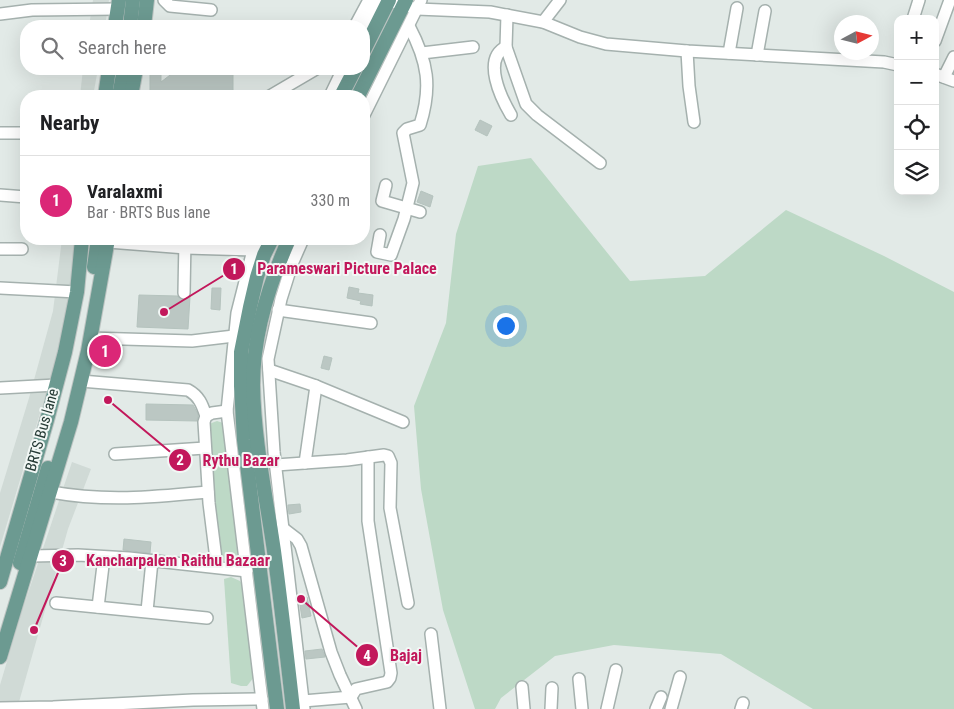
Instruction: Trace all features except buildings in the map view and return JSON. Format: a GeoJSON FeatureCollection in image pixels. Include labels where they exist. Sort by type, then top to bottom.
{"type":"FeatureCollection","features":[{"type":"Feature","properties":{"kind":"main road"},"geometry":{"type":"LineString","coordinates":[[131,20],[133,0]]}},
{"type":"Feature","properties":{"kind":"main road"},"geometry":{"type":"LineString","coordinates":[[145,20],[147,0]]}},
{"type":"Feature","properties":{"kind":"main road"},"geometry":{"type":"LineString","coordinates":[[370,38],[389,0]]}},
{"type":"Feature","properties":{"kind":"main road"},"geometry":{"type":"LineString","coordinates":[[362,90],[412,4]]}},
{"type":"Feature","properties":{"kind":"main road"},"geometry":{"type":"LineString","coordinates":[[117,20],[119,5]]}},
{"type":"Feature","properties":{"kind":"main road"},"geometry":{"type":"LineString","coordinates":[[106,90],[108,75]]}},
{"type":"Feature","properties":{"kind":"main road"},"geometry":{"type":"LineString","coordinates":[[119,90],[123,75]]}},
{"type":"Feature","properties":{"kind":"main road"},"geometry":{"type":"LineString","coordinates":[[132,90],[135,75]]}},
{"type":"Feature","properties":{"kind":"main road"},"geometry":{"type":"LineString","coordinates":[[344,90],[352,75]]}},
{"type":"Feature","properties":{"kind":"main road"},"geometry":{"type":"LineString","coordinates":[[0,582],[3,561],[56,385],[77,292],[81,245]]}},
{"type":"Feature","properties":{"kind":"main road"},"geometry":{"type":"LineString","coordinates":[[0,658],[51,492],[81,381],[90,338],[104,245]]}},
{"type":"Feature","properties":{"kind":"main road","name":"BRTS Bus lane"},"geometry":{"type":"LineString","coordinates":[[0,625],[65,413],[87,310],[104,245]]}},
{"type":"Feature","properties":{"kind":"main road"},"geometry":{"type":"LineString","coordinates":[[266,245],[259,252],[257,277],[241,352],[241,386],[244,440],[277,709]]}},
{"type":"Feature","properties":{"kind":"main road"},"geometry":{"type":"LineString","coordinates":[[288,245],[286,262],[262,320],[256,351],[253,384],[257,442],[300,706]]}},
{"type":"Feature","properties":{"kind":"street"},"geometry":{"type":"LineString","coordinates":[[164,0],[170,6],[211,10]]}},
{"type":"Feature","properties":{"kind":"street"},"geometry":{"type":"LineString","coordinates":[[358,20],[369,0]]}},
{"type":"Feature","properties":{"kind":"street"},"geometry":{"type":"LineString","coordinates":[[368,20],[378,0]]}},
{"type":"Feature","properties":{"kind":"street"},"geometry":{"type":"LineString","coordinates":[[389,0],[490,12],[543,22],[580,37],[606,44],[894,64]]}},
{"type":"Feature","properties":{"kind":"street"},"geometry":{"type":"LineString","coordinates":[[543,22],[560,0]]}},
{"type":"Feature","properties":{"kind":"street"},"geometry":{"type":"LineString","coordinates":[[914,15],[919,0]]}},
{"type":"Feature","properties":{"kind":"street"},"geometry":{"type":"LineString","coordinates":[[939,30],[950,0]]}},
{"type":"Feature","properties":{"kind":"street"},"geometry":{"type":"LineString","coordinates":[[370,103],[409,26],[412,4]]}},
{"type":"Feature","properties":{"kind":"street"},"geometry":{"type":"LineString","coordinates":[[0,14],[32,5],[119,5]]}},
{"type":"Feature","properties":{"kind":"street"},"geometry":{"type":"LineString","coordinates":[[729,54],[737,8]]}},
{"type":"Feature","properties":{"kind":"street"},"geometry":{"type":"LineString","coordinates":[[757,55],[765,11]]}},
{"type":"Feature","properties":{"kind":"street"},"geometry":{"type":"LineString","coordinates":[[507,15],[506,46],[522,95],[530,110],[600,163]]}},
{"type":"Feature","properties":{"kind":"street"},"geometry":{"type":"LineString","coordinates":[[380,235],[377,252],[391,255],[413,179],[403,133],[407,129],[418,127],[422,122],[427,94],[427,79],[422,52],[409,26]]}},
{"type":"Feature","properties":{"kind":"street"},"geometry":{"type":"LineString","coordinates":[[506,46],[497,53],[495,75],[500,96],[511,115]]}},
{"type":"Feature","properties":{"kind":"street"},"geometry":{"type":"LineString","coordinates":[[422,52],[473,47]]}},
{"type":"Feature","properties":{"kind":"street"},"geometry":{"type":"LineString","coordinates":[[687,51],[694,122]]}},
{"type":"Feature","properties":{"kind":"street"},"geometry":{"type":"LineString","coordinates":[[945,77],[954,57]]}},
{"type":"Feature","properties":{"kind":"street"},"geometry":{"type":"LineString","coordinates":[[280,90],[306,75]]}},
{"type":"Feature","properties":{"kind":"street"},"geometry":{"type":"LineString","coordinates":[[333,90],[340,75]]}},
{"type":"Feature","properties":{"kind":"street"},"geometry":{"type":"LineString","coordinates":[[0,133],[20,132]]}},
{"type":"Feature","properties":{"kind":"street"},"geometry":{"type":"LineString","coordinates":[[386,184],[382,201],[420,212]]}},
{"type":"Feature","properties":{"kind":"street"},"geometry":{"type":"LineString","coordinates":[[0,195],[20,197]]}},
{"type":"Feature","properties":{"kind":"street"},"geometry":{"type":"LineString","coordinates":[[184,245],[184,293]]}},
{"type":"Feature","properties":{"kind":"street"},"geometry":{"type":"LineString","coordinates":[[229,245],[259,252]]}},
{"type":"Feature","properties":{"kind":"street"},"geometry":{"type":"LineString","coordinates":[[0,708],[100,707],[164,701],[262,704],[228,411],[237,312],[259,252],[259,245]]}},
{"type":"Feature","properties":{"kind":"street"},"geometry":{"type":"LineString","coordinates":[[299,245],[286,262],[268,359],[276,465],[284,529],[300,706],[351,697],[356,689],[387,682],[390,678],[391,673],[368,521],[368,456]]}},
{"type":"Feature","properties":{"kind":"street"},"geometry":{"type":"LineString","coordinates":[[0,249],[22,249]]}},
{"type":"Feature","properties":{"kind":"street"},"geometry":{"type":"LineString","coordinates":[[0,288],[77,292]]}},
{"type":"Feature","properties":{"kind":"street"},"geometry":{"type":"LineString","coordinates":[[278,310],[371,322]]}},
{"type":"Feature","properties":{"kind":"street"},"geometry":{"type":"LineString","coordinates":[[90,338],[192,341],[234,336]]}},
{"type":"Feature","properties":{"kind":"street"},"geometry":{"type":"LineString","coordinates":[[269,370],[316,386],[403,422]]}},
{"type":"Feature","properties":{"kind":"street"},"geometry":{"type":"LineString","coordinates":[[81,381],[188,390],[195,394],[201,402],[206,416],[204,422],[205,448],[216,567]]}},
{"type":"Feature","properties":{"kind":"street"},"geometry":{"type":"LineString","coordinates":[[0,388],[56,385]]}},
{"type":"Feature","properties":{"kind":"street"},"geometry":{"type":"LineString","coordinates":[[305,463],[316,386]]}},
{"type":"Feature","properties":{"kind":"street"},"geometry":{"type":"LineString","coordinates":[[206,416],[212,413],[228,411]]}},
{"type":"Feature","properties":{"kind":"street"},"geometry":{"type":"LineString","coordinates":[[116,454],[205,448]]}},
{"type":"Feature","properties":{"kind":"street"},"geometry":{"type":"LineString","coordinates":[[276,465],[368,456],[388,456],[390,459],[390,508],[408,603]]}},
{"type":"Feature","properties":{"kind":"street"},"geometry":{"type":"LineString","coordinates":[[51,492],[116,499],[208,492]]}},
{"type":"Feature","properties":{"kind":"street"},"geometry":{"type":"LineString","coordinates":[[284,529],[297,539],[301,546],[331,652],[356,709]]}},
{"type":"Feature","properties":{"kind":"street"},"geometry":{"type":"LineString","coordinates":[[31,556],[104,557],[247,571]]}},
{"type":"Feature","properties":{"kind":"street"},"geometry":{"type":"LineString","coordinates":[[98,607],[104,557]]}},
{"type":"Feature","properties":{"kind":"street"},"geometry":{"type":"LineString","coordinates":[[147,611],[152,561]]}},
{"type":"Feature","properties":{"kind":"street"},"geometry":{"type":"LineString","coordinates":[[56,603],[208,618]]}},
{"type":"Feature","properties":{"kind":"street"},"geometry":{"type":"LineString","coordinates":[[431,634],[440,709]]}},
{"type":"Feature","properties":{"kind":"street"},"geometry":{"type":"LineString","coordinates":[[607,709],[616,670]]}},
{"type":"Feature","properties":{"kind":"street"},"geometry":{"type":"LineString","coordinates":[[671,709],[680,677]]}},
{"type":"Feature","properties":{"kind":"street"},"geometry":{"type":"LineString","coordinates":[[579,679],[582,709]]}},
{"type":"Feature","properties":{"kind":"street"},"geometry":{"type":"LineString","coordinates":[[522,687],[524,709]]}},
{"type":"Feature","properties":{"kind":"street"},"geometry":{"type":"LineString","coordinates":[[551,709],[552,688]]}},
{"type":"Feature","properties":{"kind":"street"},"geometry":{"type":"LineString","coordinates":[[656,709],[661,697]]}},
{"type":"Feature","properties":{"kind":"shaded area"},"geometry":{"type":"Polygon","coordinates":[[[93,0],[109,0],[106,20],[90,20],[93,0]]]}},
{"type":"Feature","properties":{"kind":"shaded area"},"geometry":{"type":"Polygon","coordinates":[[[82,75],[97,75],[94,90],[81,90],[82,75]]]}},
{"type":"Feature","properties":{"kind":"shaded area"},"geometry":{"type":"Polygon","coordinates":[[[61,245],[74,245],[70,294],[58,353],[0,547],[0,493],[53,311],[61,245]]]}},
{"type":"Feature","properties":{"kind":"shaded area"},"geometry":{"type":"Polygon","coordinates":[[[72,462],[91,469],[68,529],[17,709],[0,709],[0,685],[22,611],[72,462]]]}},
{"type":"Feature","properties":{"kind":"green space"},"geometry":{"type":"Polygon","coordinates":[[[531,158],[630,281],[705,276],[786,210],[884,256],[954,292],[954,709],[813,709],[721,654],[614,645],[555,656],[501,698],[495,709],[475,709],[443,610],[421,489],[414,406],[446,323],[456,234],[478,166],[531,158]]]}},
{"type":"Feature","properties":{"kind":"green space"},"geometry":{"type":"Polygon","coordinates":[[[217,421],[226,424],[238,562],[235,564],[221,561],[212,481],[209,424],[217,421]]]}},
{"type":"Feature","properties":{"kind":"green space"},"geometry":{"type":"Polygon","coordinates":[[[231,577],[240,581],[243,586],[254,677],[247,686],[231,683],[224,579],[231,577]]]}},
{"type":"Feature","properties":{"kind":"place","name":"Parameswari Picture Palace"},"geometry":{"type":"Point","coordinates":[164,312]}},
{"type":"Feature","properties":{"kind":"place","name":"Varalaxmi"},"geometry":{"type":"Point","coordinates":[105,351]}},
{"type":"Feature","properties":{"kind":"place","name":"Rythu Bazar"},"geometry":{"type":"Point","coordinates":[108,400]}},
{"type":"Feature","properties":{"kind":"place","name":"Bajaj"},"geometry":{"type":"Point","coordinates":[301,599]}},
{"type":"Feature","properties":{"kind":"place","name":"Kancharpalem Raithu Bazaar"},"geometry":{"type":"Point","coordinates":[34,630]}}]}
